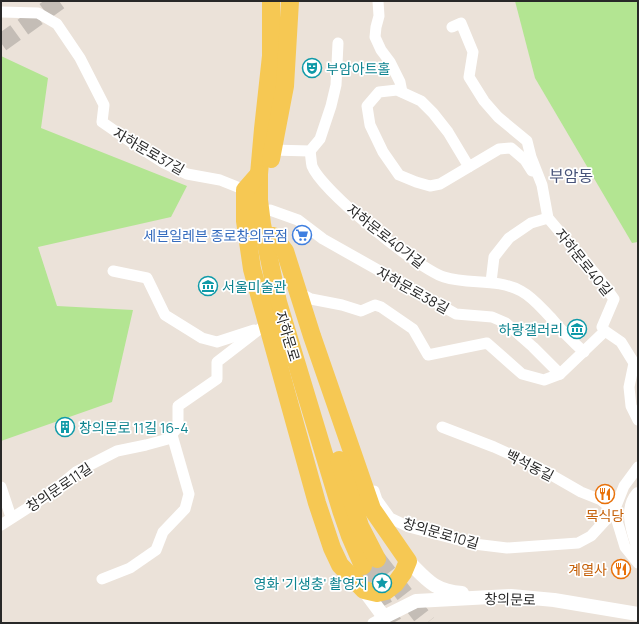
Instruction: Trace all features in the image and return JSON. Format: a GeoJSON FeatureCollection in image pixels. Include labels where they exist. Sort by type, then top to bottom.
{"type":"FeatureCollection","features":[{"type":"Feature","properties":{"kind":"main road","name":"자하문로"},"geometry":{"type":"LineString","coordinates":[[271,1],[271,56],[262,129],[259,174],[259,200],[262,224],[278,302],[341,510],[350,536],[370,563],[360,526],[297,324],[273,236],[270,210],[269,177],[272,150],[285,86],[290,1]]}},
{"type":"Feature","properties":{"kind":"main road"},"geometry":{"type":"LineString","coordinates":[[259,174],[245,190],[245,221],[252,269],[264,326],[317,503],[332,548],[340,565],[364,590],[377,593],[386,591],[396,584],[408,561],[372,509],[312,336],[285,251],[273,236]]}},
{"type":"Feature","properties":{"kind":"street"},"geometry":{"type":"LineString","coordinates":[[378,1],[379,16],[376,27],[376,37],[381,50],[390,62],[400,82],[402,92]]}},
{"type":"Feature","properties":{"kind":"street","name":"자하문로37길"},"geometry":{"type":"LineString","coordinates":[[1,12],[38,13],[57,24],[80,58],[104,105],[102,122],[164,163],[188,174],[220,180],[245,190]]}},
{"type":"Feature","properties":{"kind":"street","name":"자하문로40길"},"geometry":{"type":"LineString","coordinates":[[452,27],[461,23],[473,52],[469,77],[484,101],[498,117],[527,140],[531,157],[542,185],[548,218],[614,299],[602,327],[605,331]]}},
{"type":"Feature","properties":{"kind":"street"},"geometry":{"type":"LineString","coordinates":[[272,150],[310,151],[320,139],[336,85],[338,43]]}},
{"type":"Feature","properties":{"kind":"street","name":"자하문로40길"},"geometry":{"type":"LineString","coordinates":[[469,167],[448,132],[421,101],[397,90],[379,92],[367,106],[370,125],[384,152],[399,175],[430,186],[440,184],[469,167],[499,149],[510,148],[525,160],[542,185]]}},
{"type":"Feature","properties":{"kind":"street","name":"자하문로40가길"},"geometry":{"type":"LineString","coordinates":[[310,151],[312,166],[328,189],[383,236],[422,266],[443,277],[473,282],[505,284],[521,290],[535,300],[584,352]]}},
{"type":"Feature","properties":{"kind":"street","name":"자하문로38길"},"geometry":{"type":"LineString","coordinates":[[270,210],[298,220],[323,239],[456,314],[492,317],[506,323],[560,374]]}},
{"type":"Feature","properties":{"kind":"street"},"geometry":{"type":"LineString","coordinates":[[491,282],[494,257],[509,238],[531,223],[548,218]]}},
{"type":"Feature","properties":{"kind":"street"},"geometry":{"type":"LineString","coordinates":[[113,271],[147,278],[165,315],[202,338],[216,342],[264,326]]}},
{"type":"Feature","properties":{"kind":"street"},"geometry":{"type":"LineString","coordinates":[[300,299],[311,299],[342,305],[361,311],[375,305],[381,307],[413,329],[428,355],[487,343],[522,374],[544,380],[560,374],[605,331],[621,342],[634,363],[634,387],[631,406],[638,420]]}},
{"type":"Feature","properties":{"kind":"street","name":"창의문로10길"},"geometry":{"type":"LineString","coordinates":[[300,299],[311,317],[317,331],[356,437],[377,500],[390,518],[409,527],[474,544],[507,548],[578,543],[591,536],[614,511]]}},
{"type":"Feature","properties":{"kind":"street"},"geometry":{"type":"LineString","coordinates":[[102,579],[130,568],[156,550],[163,532],[185,508],[189,494],[172,435],[178,427],[178,406],[217,379],[217,362],[264,326]]}},
{"type":"Feature","properties":{"kind":"street","name":"백석동길"},"geometry":{"type":"LineString","coordinates":[[442,427],[494,447],[534,465],[581,492],[601,500],[614,511]]}},
{"type":"Feature","properties":{"kind":"street","name":"창의문로11길"},"geometry":{"type":"LineString","coordinates":[[1,525],[48,494],[76,472],[117,451],[168,439],[172,435]]}},
{"type":"Feature","properties":{"kind":"street"},"geometry":{"type":"LineString","coordinates":[[638,467],[624,486],[614,511],[625,547],[638,563]]}},
{"type":"Feature","properties":{"kind":"street"},"geometry":{"type":"LineString","coordinates":[[1,487],[12,518]]}},
{"type":"Feature","properties":{"kind":"street"},"geometry":{"type":"LineString","coordinates":[[638,494],[631,511],[632,524],[638,546]]}},
{"type":"Feature","properties":{"kind":"street"},"geometry":{"type":"LineString","coordinates":[[408,561],[430,584],[449,592],[462,593],[471,598]]}},
{"type":"Feature","properties":{"kind":"street"},"geometry":{"type":"LineString","coordinates":[[364,590],[381,622]]}},
{"type":"Feature","properties":{"kind":"street","name":"창의문로"},"geometry":{"type":"LineString","coordinates":[[381,622],[416,601],[471,598],[518,597],[554,600],[638,614]]}},
{"type":"Feature","properties":{"kind":"green space"},"geometry":{"type":"Polygon","coordinates":[[[515,1],[638,1],[638,242],[632,243],[535,78],[515,1]]]}},
{"type":"Feature","properties":{"kind":"green space"},"geometry":{"type":"Polygon","coordinates":[[[1,56],[48,78],[41,128],[187,186],[171,217],[38,247],[57,306],[133,310],[112,402],[1,441],[1,56]]]}},
{"type":"Feature","properties":{"kind":"tunnel"},"geometry":{"type":"LineString","coordinates":[[1,43],[59,1]]}},
{"type":"Feature","properties":{"kind":"tunnel"},"geometry":{"type":"LineString","coordinates":[[377,559],[427,623]]}},
{"type":"Feature","properties":{"kind":"tunnel"},"geometry":{"type":"LineString","coordinates":[[363,566],[393,623]]}},
{"type":"Feature","properties":{"kind":"place","name":"부암아트홀"},"geometry":{"type":"Point","coordinates":[312,68]}},
{"type":"Feature","properties":{"kind":"place","name":"세븐일레븐 종로창의문점"},"geometry":{"type":"Point","coordinates":[302,235]}},
{"type":"Feature","properties":{"kind":"place","name":"서울미술관"},"geometry":{"type":"Point","coordinates":[208,286]}},
{"type":"Feature","properties":{"kind":"place","name":"하랑갤러리"},"geometry":{"type":"Point","coordinates":[577,329]}},
{"type":"Feature","properties":{"kind":"place","name":"창의문로 11길 16-4"},"geometry":{"type":"Point","coordinates":[65,427]}},
{"type":"Feature","properties":{"kind":"place","name":"목식당"},"geometry":{"type":"Point","coordinates":[605,494]}},
{"type":"Feature","properties":{"kind":"place","name":"계열사"},"geometry":{"type":"Point","coordinates":[621,569]}},
{"type":"Feature","properties":{"kind":"place","name":"영화 '기생충' 촬영지"},"geometry":{"type":"Point","coordinates":[382,583]}},
{"type":"Feature","properties":{"kind":"district","name":"부암동"},"geometry":{"type":"Point","coordinates":[571,176]}}]}
